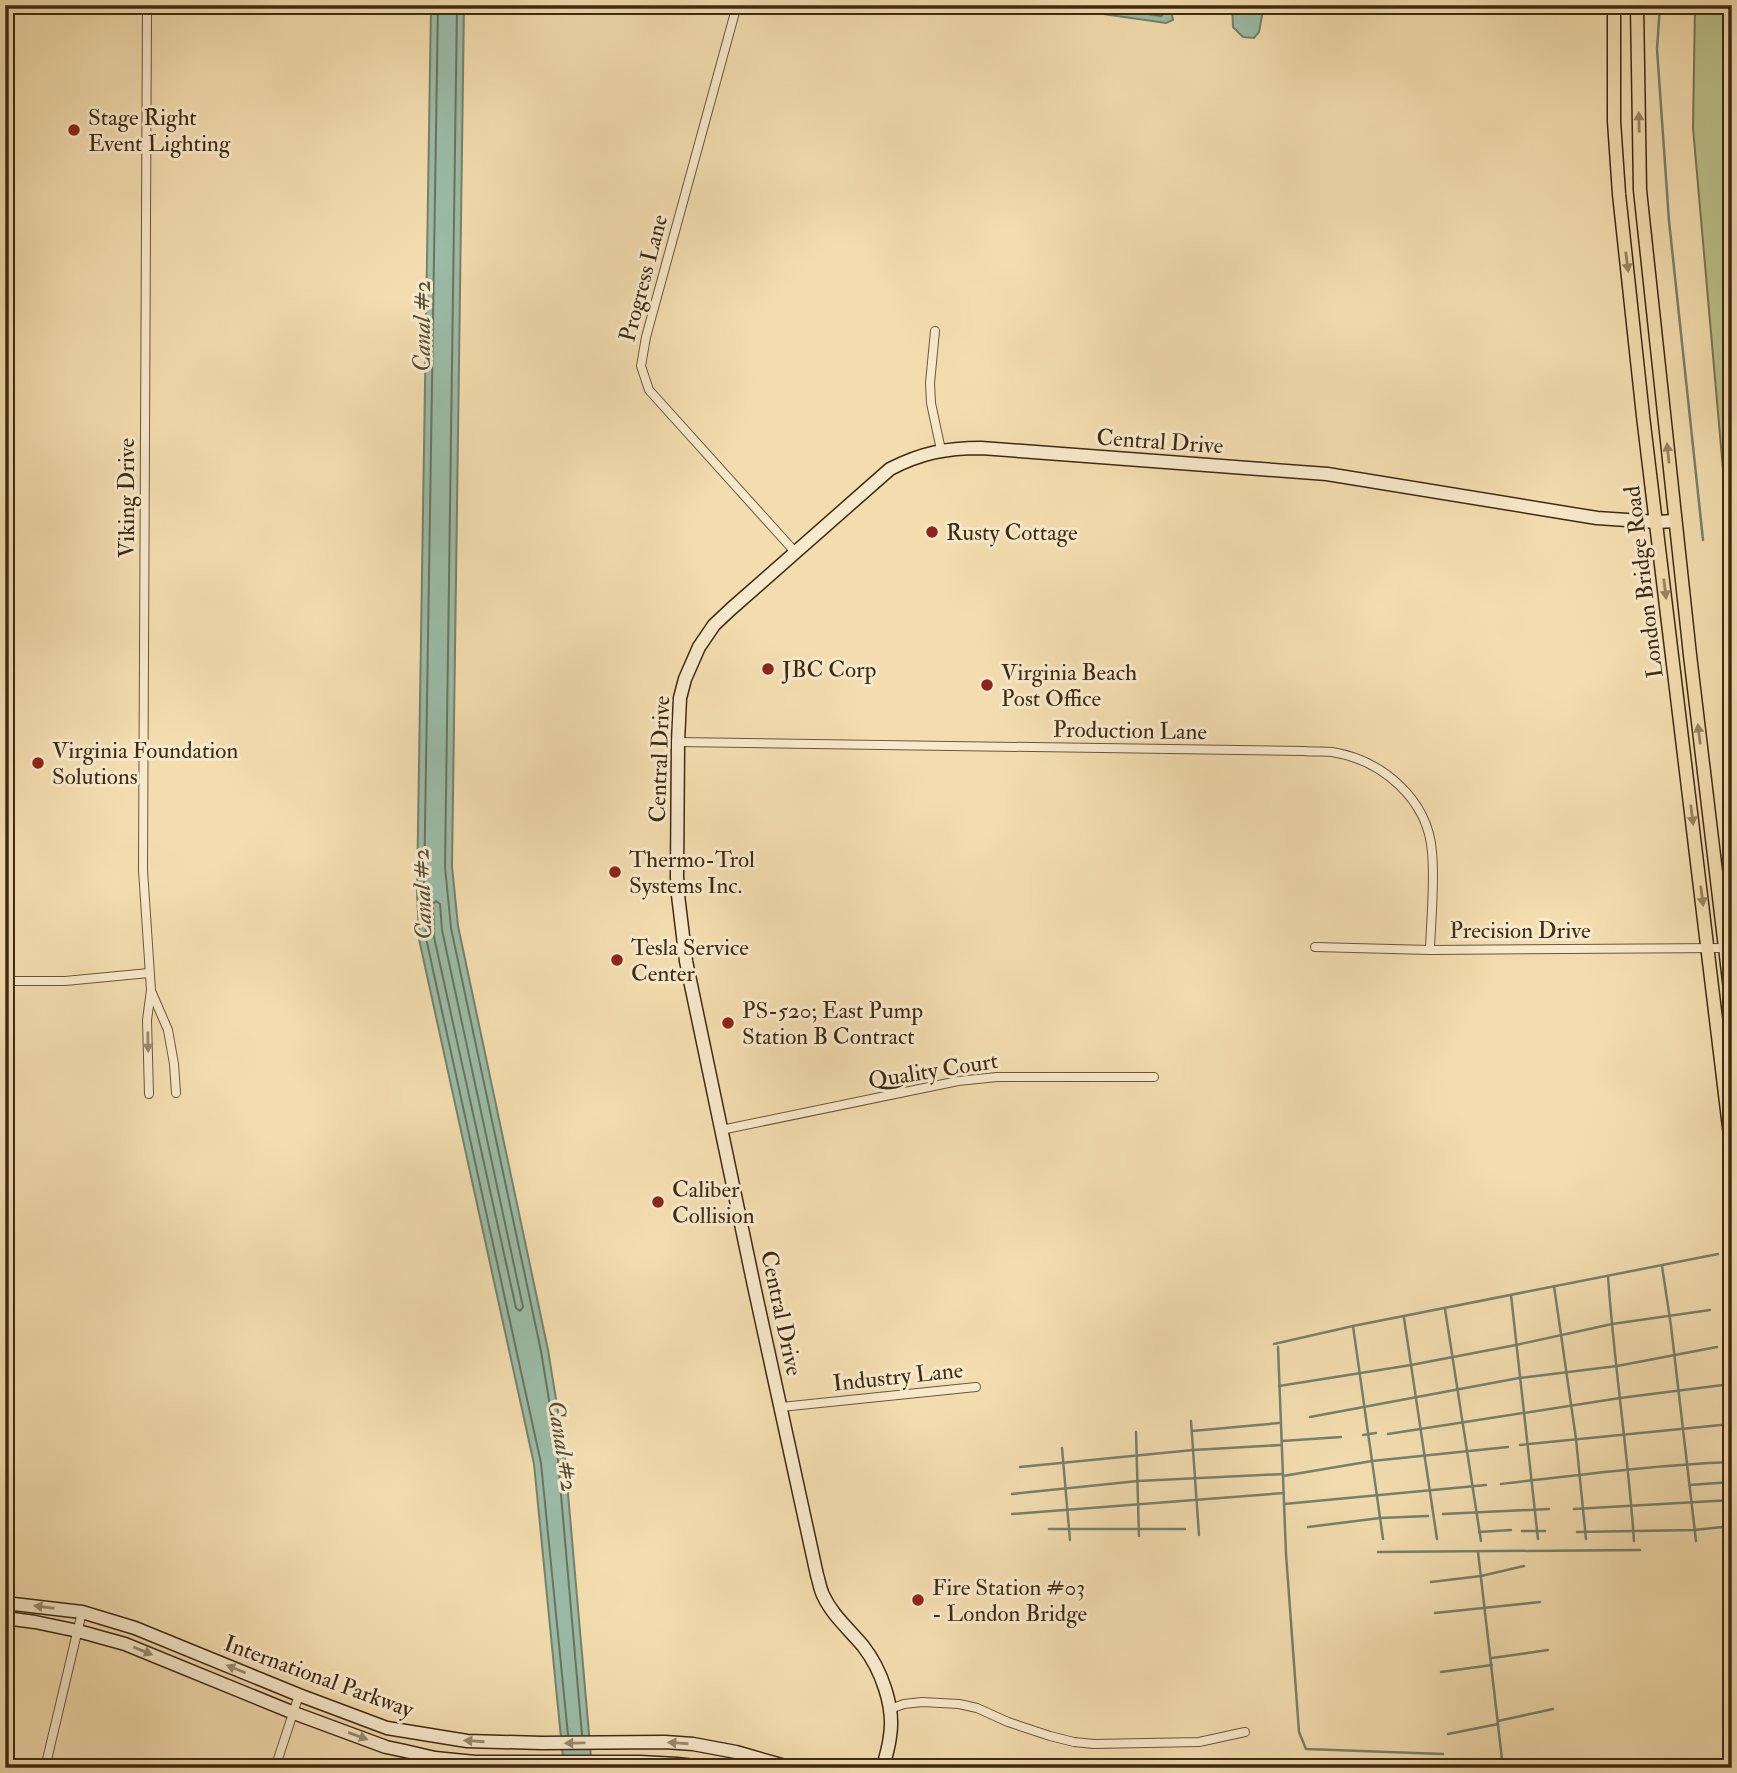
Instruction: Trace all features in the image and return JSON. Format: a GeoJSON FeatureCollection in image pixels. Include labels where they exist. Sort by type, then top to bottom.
{"type":"FeatureCollection","features":[{"type":"Feature","properties":{"kind":"main road","name":"London Bridge Road"},"geometry":{"type":"LineString","coordinates":[[1614,5],[1614,121],[1619,194],[1643,416],[1732,1152]]}},
{"type":"Feature","properties":{"kind":"main road","name":"London Bridge Road"},"geometry":{"type":"LineString","coordinates":[[1636,5],[1640,190],[1675,521],[1732,1006]]}},
{"type":"Feature","properties":{"kind":"street","name":"Viking Drive"},"geometry":{"type":"LineString","coordinates":[[147,5],[143,870],[151,990],[167,1030],[174,1064],[176,1093]]}},
{"type":"Feature","properties":{"kind":"street","name":"Progress Lane"},"geometry":{"type":"LineString","coordinates":[[737,5],[646,337],[641,366],[649,390],[796,553]]}},
{"type":"Feature","properties":{"kind":"street"},"geometry":{"type":"LineString","coordinates":[[935,331],[930,383],[941,450]]}},
{"type":"Feature","properties":{"kind":"street","name":"Central Drive"},"geometry":{"type":"LineString","coordinates":[[883,1768],[891,1735],[890,1709],[877,1668],[861,1644],[832,1611],[822,1594],[686,961],[677,877],[678,742],[680,698],[699,647],[723,617],[890,469],[907,460],[941,450],[981,448],[1327,474],[1597,518],[1675,521]]}},
{"type":"Feature","properties":{"kind":"street","name":"Production Lane"},"geometry":{"type":"LineString","coordinates":[[678,742],[1307,751],[1348,756],[1377,769],[1400,785],[1412,798],[1426,823],[1432,851],[1430,950]]}},
{"type":"Feature","properties":{"kind":"street","name":"Precision Drive"},"geometry":{"type":"LineString","coordinates":[[1315,947],[1430,950],[1725,948]]}},
{"type":"Feature","properties":{"kind":"street"},"geometry":{"type":"LineString","coordinates":[[5,981],[65,981],[149,974]]}},
{"type":"Feature","properties":{"kind":"street","name":"Viking Drive"},"geometry":{"type":"LineString","coordinates":[[149,1094],[147,1020],[151,990]]}},
{"type":"Feature","properties":{"kind":"street","name":"Quality Court"},"geometry":{"type":"LineString","coordinates":[[722,1130],[958,1081],[997,1077],[1154,1077]]}},
{"type":"Feature","properties":{"kind":"street","name":"Industry Lane"},"geometry":{"type":"LineString","coordinates":[[781,1408],[976,1387]]}},
{"type":"Feature","properties":{"kind":"street","name":"International Parkway"},"geometry":{"type":"LineString","coordinates":[[5,1602],[82,1612],[135,1628],[387,1728],[467,1741],[693,1744],[736,1752],[792,1768]]}},
{"type":"Feature","properties":{"kind":"street"},"geometry":{"type":"LineString","coordinates":[[45,1768],[82,1612]]}},
{"type":"Feature","properties":{"kind":"street","name":"International Parkway"},"geometry":{"type":"LineString","coordinates":[[5,1618],[78,1631],[125,1644],[294,1713],[386,1747],[425,1756],[475,1762],[677,1763],[712,1768]]}},
{"type":"Feature","properties":{"kind":"street"},"geometry":{"type":"LineString","coordinates":[[275,1768],[299,1695]]}},
{"type":"Feature","properties":{"kind":"street"},"geometry":{"type":"LineString","coordinates":[[890,1709],[922,1702],[977,1707],[1008,1722],[1049,1736],[1094,1744],[1199,1742],[1245,1732]]}},
{"type":"Feature","properties":{"kind":"green space"},"geometry":{"type":"Polygon","coordinates":[[[1695,5],[1732,5],[1732,572],[1693,128],[1695,5]]]}},
{"type":"Feature","properties":{"kind":"water","name":"Canal #2"},"geometry":{"type":"Polygon","coordinates":[[[431,5],[464,5],[452,866],[458,926],[548,1350],[564,1448],[592,1768],[564,1768],[534,1464],[419,939],[417,891],[431,5]]]}},
{"type":"Feature","properties":{"kind":"water"},"geometry":{"type":"Polygon","coordinates":[[[1040,5],[1170,5],[1173,20],[1166,23],[1040,5]]]}},
{"type":"Feature","properties":{"kind":"water"},"geometry":{"type":"Polygon","coordinates":[[[1232,5],[1264,5],[1259,32],[1254,38],[1243,37],[1233,27],[1232,5]]]}},
{"type":"Feature","properties":{"kind":"waterway"},"geometry":{"type":"LineString","coordinates":[[1660,5],[1657,49],[1669,221],[1703,540]]}},
{"type":"Feature","properties":{"kind":"waterway"},"geometry":{"type":"LineString","coordinates":[[1731,815],[1732,838]]}},
{"type":"Feature","properties":{"kind":"waterway"},"geometry":{"type":"LineString","coordinates":[[1353,1326],[1718,1254]]}},
{"type":"Feature","properties":{"kind":"waterway"},"geometry":{"type":"LineString","coordinates":[[1662,1266],[1696,1541]]}},
{"type":"Feature","properties":{"kind":"waterway"},"geometry":{"type":"LineString","coordinates":[[1608,1276],[1634,1541]]}},
{"type":"Feature","properties":{"kind":"waterway"},"geometry":{"type":"LineString","coordinates":[[1554,1286],[1576,1439],[1586,1539]]}},
{"type":"Feature","properties":{"kind":"waterway"},"geometry":{"type":"LineString","coordinates":[[1511,1295],[1538,1539]]}},
{"type":"Feature","properties":{"kind":"waterway"},"geometry":{"type":"LineString","coordinates":[[1445,1309],[1481,1541]]}},
{"type":"Feature","properties":{"kind":"waterway"},"geometry":{"type":"LineString","coordinates":[[1279,1386],[1411,1365],[1612,1324],[1710,1310]]}},
{"type":"Feature","properties":{"kind":"waterway"},"geometry":{"type":"LineString","coordinates":[[1404,1318],[1437,1539]]}},
{"type":"Feature","properties":{"kind":"waterway"},"geometry":{"type":"LineString","coordinates":[[1274,1344],[1353,1326],[1383,1539]]}},
{"type":"Feature","properties":{"kind":"waterway"},"geometry":{"type":"LineString","coordinates":[[1278,1347],[1286,1554],[1299,1732],[1306,1749],[1443,1754]]}},
{"type":"Feature","properties":{"kind":"waterway"},"geometry":{"type":"LineString","coordinates":[[1310,1417],[1519,1378],[1617,1366],[1717,1347]]}},
{"type":"Feature","properties":{"kind":"waterway"},"geometry":{"type":"LineString","coordinates":[[1388,1434],[1723,1385]]}},
{"type":"Feature","properties":{"kind":"waterway"},"geometry":{"type":"LineString","coordinates":[[1191,1421],[1199,1535]]}},
{"type":"Feature","properties":{"kind":"waterway"},"geometry":{"type":"LineString","coordinates":[[1192,1431],[1279,1423]]}},
{"type":"Feature","properties":{"kind":"waterway"},"geometry":{"type":"LineString","coordinates":[[1520,1445],[1721,1425]]}},
{"type":"Feature","properties":{"kind":"waterway"},"geometry":{"type":"LineString","coordinates":[[1136,1432],[1139,1536]]}},
{"type":"Feature","properties":{"kind":"waterway"},"geometry":{"type":"LineString","coordinates":[[1363,1435],[1376,1433]]}},
{"type":"Feature","properties":{"kind":"waterway"},"geometry":{"type":"LineString","coordinates":[[1282,1441],[1341,1437]]}},
{"type":"Feature","properties":{"kind":"waterway"},"geometry":{"type":"LineString","coordinates":[[1020,1467],[1193,1450],[1281,1445]]}},
{"type":"Feature","properties":{"kind":"waterway"},"geometry":{"type":"LineString","coordinates":[[1283,1476],[1372,1461],[1508,1447]]}},
{"type":"Feature","properties":{"kind":"waterway"},"geometry":{"type":"LineString","coordinates":[[1062,1448],[1070,1540]]}},
{"type":"Feature","properties":{"kind":"waterway"},"geometry":{"type":"LineString","coordinates":[[1501,1484],[1645,1468],[1732,1462]]}},
{"type":"Feature","properties":{"kind":"waterway"},"geometry":{"type":"LineString","coordinates":[[1012,1494],[1138,1481],[1283,1474]]}},
{"type":"Feature","properties":{"kind":"waterway"},"geometry":{"type":"LineString","coordinates":[[1689,1485],[1732,1482]]}},
{"type":"Feature","properties":{"kind":"waterway"},"geometry":{"type":"LineString","coordinates":[[1284,1504],[1486,1485]]}},
{"type":"Feature","properties":{"kind":"waterway"},"geometry":{"type":"LineString","coordinates":[[1012,1514],[1284,1493]]}},
{"type":"Feature","properties":{"kind":"waterway"},"geometry":{"type":"LineString","coordinates":[[1574,1509],[1732,1500]]}},
{"type":"Feature","properties":{"kind":"waterway"},"geometry":{"type":"LineString","coordinates":[[1443,1514],[1549,1509]]}},
{"type":"Feature","properties":{"kind":"waterway"},"geometry":{"type":"LineString","coordinates":[[1308,1527],[1380,1518],[1428,1516]]}},
{"type":"Feature","properties":{"kind":"waterway"},"geometry":{"type":"LineString","coordinates":[[1577,1532],[1694,1530],[1732,1526]]}},
{"type":"Feature","properties":{"kind":"waterway"},"geometry":{"type":"LineString","coordinates":[[1049,1529],[1185,1529]]}},
{"type":"Feature","properties":{"kind":"waterway"},"geometry":{"type":"LineString","coordinates":[[1479,1532],[1511,1530]]}},
{"type":"Feature","properties":{"kind":"waterway"},"geometry":{"type":"LineString","coordinates":[[1522,1531],[1545,1531]]}},
{"type":"Feature","properties":{"kind":"waterway"},"geometry":{"type":"LineString","coordinates":[[1378,1552],[1640,1550]]}},
{"type":"Feature","properties":{"kind":"waterway"},"geometry":{"type":"LineString","coordinates":[[1478,1552],[1503,1768]]}},
{"type":"Feature","properties":{"kind":"waterway"},"geometry":{"type":"LineString","coordinates":[[1431,1582],[1481,1576],[1524,1566]]}},
{"type":"Feature","properties":{"kind":"waterway"},"geometry":{"type":"LineString","coordinates":[[1435,1613],[1540,1602]]}},
{"type":"Feature","properties":{"kind":"waterway"},"geometry":{"type":"LineString","coordinates":[[1492,1658],[1548,1650]]}},
{"type":"Feature","properties":{"kind":"waterway"},"geometry":{"type":"LineString","coordinates":[[1441,1672],[1492,1665]]}},
{"type":"Feature","properties":{"kind":"waterway"},"geometry":{"type":"LineString","coordinates":[[1498,1721],[1553,1709]]}},
{"type":"Feature","properties":{"kind":"waterway"},"geometry":{"type":"LineString","coordinates":[[1448,1734],[1498,1724]]}},
{"type":"Feature","properties":{"kind":"place","name":"Stage Right Event Lighting"},"geometry":{"type":"Point","coordinates":[74,130]}},
{"type":"Feature","properties":{"kind":"place","name":"Rusty Cottage"},"geometry":{"type":"Point","coordinates":[932,532]}},
{"type":"Feature","properties":{"kind":"place","name":"JBC Corp"},"geometry":{"type":"Point","coordinates":[768,669]}},
{"type":"Feature","properties":{"kind":"place","name":"Virginia Beach Post Office"},"geometry":{"type":"Point","coordinates":[987,685]}},
{"type":"Feature","properties":{"kind":"place","name":"Virginia Foundation Solutions"},"geometry":{"type":"Point","coordinates":[38,763]}},
{"type":"Feature","properties":{"kind":"place","name":"Thermo-Trol Systems Inc."},"geometry":{"type":"Point","coordinates":[615,872]}},
{"type":"Feature","properties":{"kind":"place","name":"Tesla Service Center"},"geometry":{"type":"Point","coordinates":[617,960]}},
{"type":"Feature","properties":{"kind":"place","name":"PS-520; East Pump Station B Contract"},"geometry":{"type":"Point","coordinates":[728,1023]}},
{"type":"Feature","properties":{"kind":"place","name":"Caliber Collision"},"geometry":{"type":"Point","coordinates":[658,1202]}},
{"type":"Feature","properties":{"kind":"place","name":"Fire Station #03 - London Bridge"},"geometry":{"type":"Point","coordinates":[918,1600]}}]}
